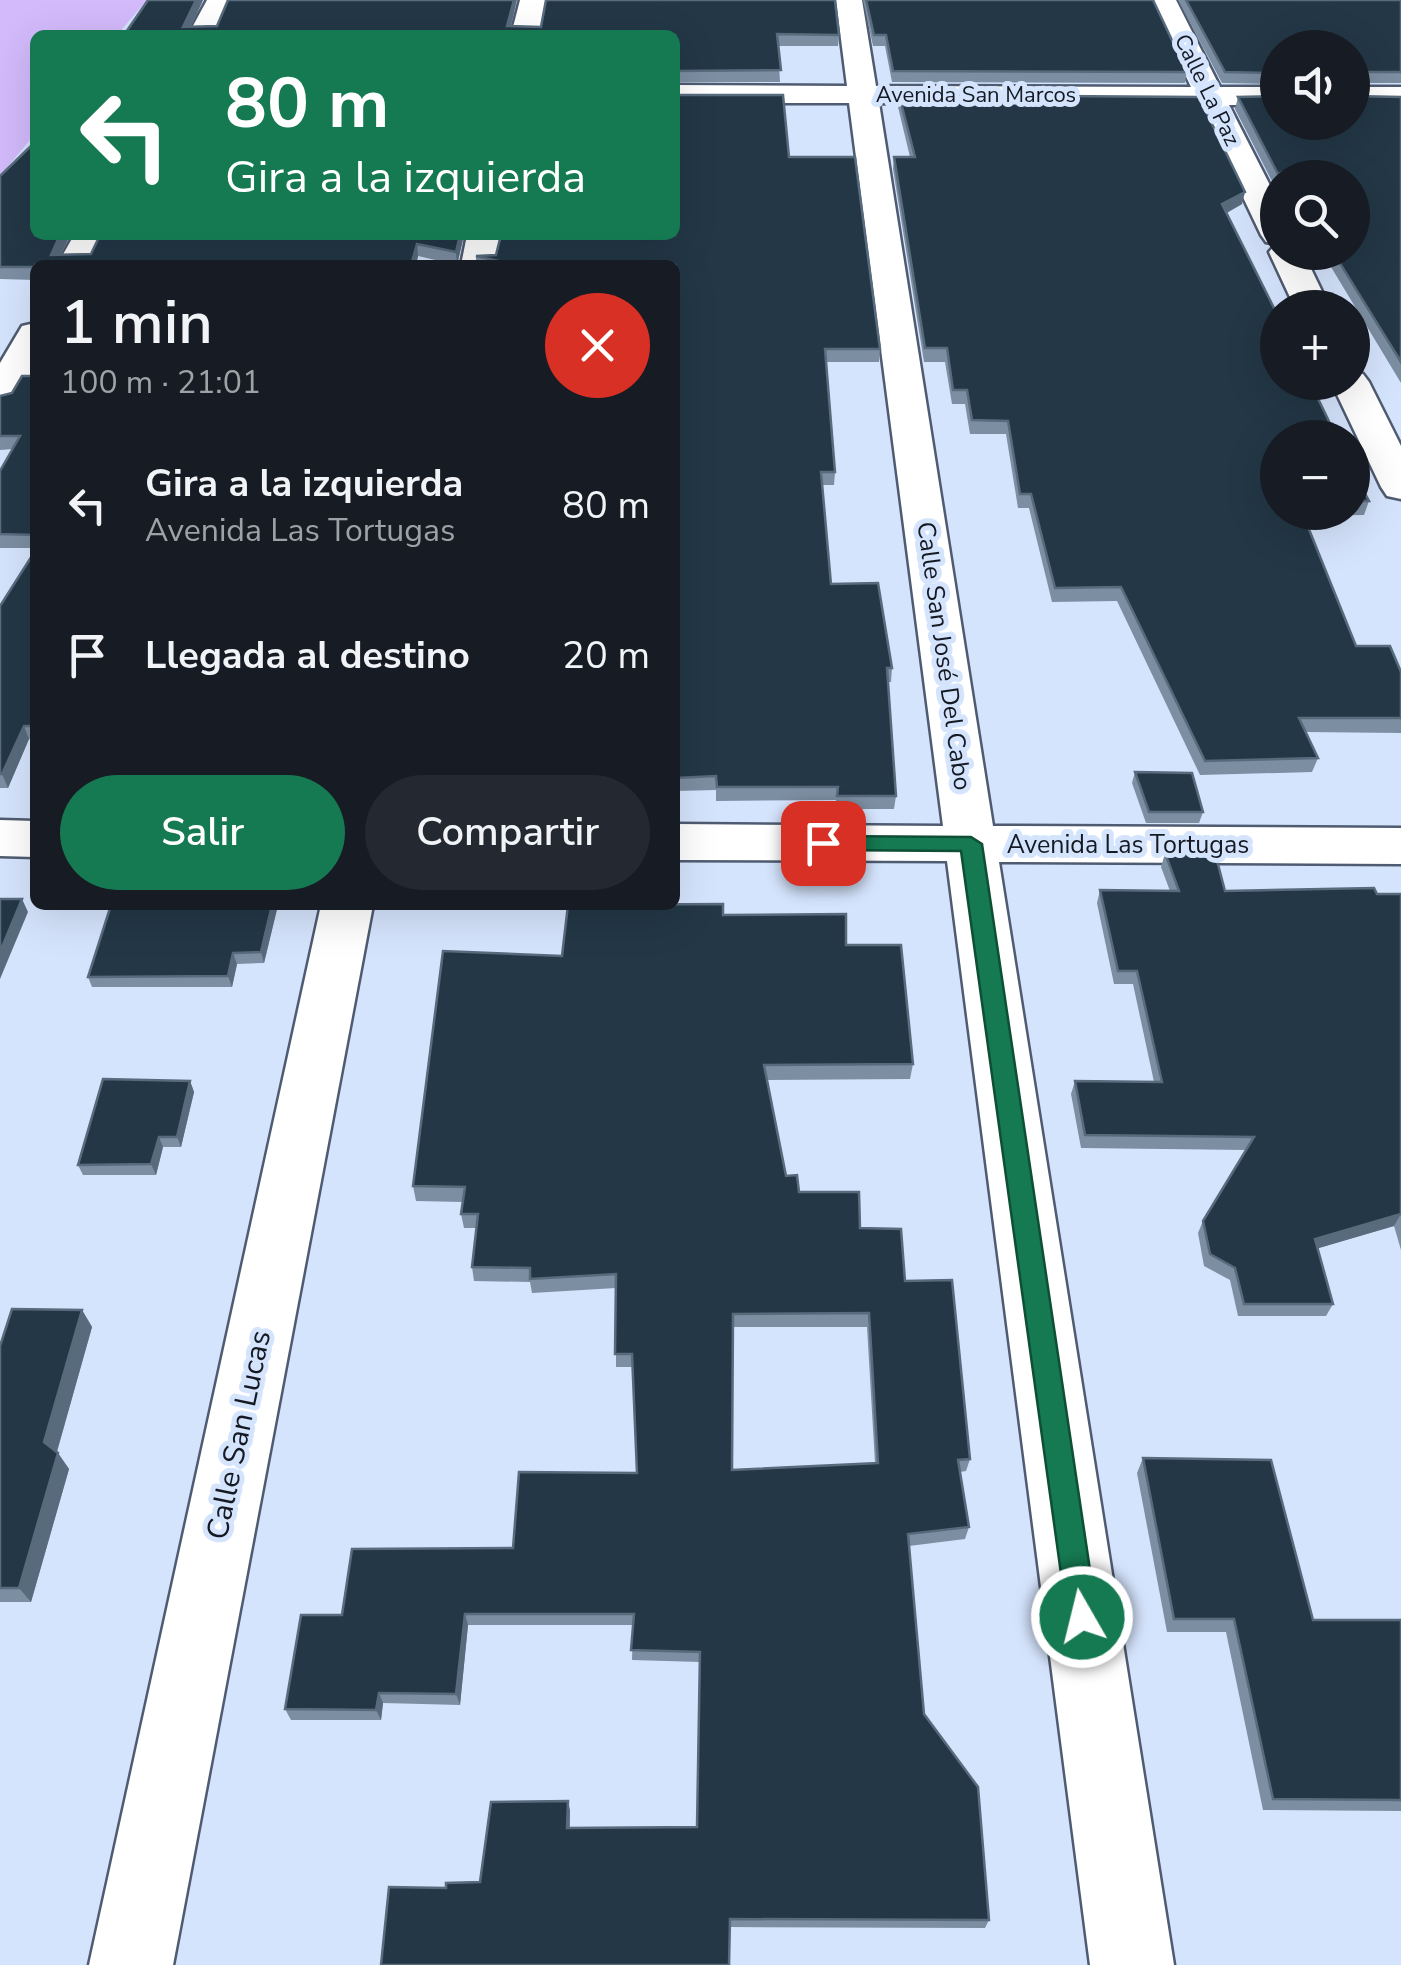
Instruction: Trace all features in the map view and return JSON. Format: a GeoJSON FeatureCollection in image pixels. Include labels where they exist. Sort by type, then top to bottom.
{"type":"FeatureCollection","features":[{"type":"Feature","properties":{"kind":"street"},"geometry":{"type":"LineString","coordinates":[[205,30],[220,0]]}},
{"type":"Feature","properties":{"kind":"street"},"geometry":{"type":"LineString","coordinates":[[527,30],[532,0]]}},
{"type":"Feature","properties":{"kind":"street","name":"Calle San José Del Cabo"},"geometry":{"type":"LineString","coordinates":[[849,0],[1132,1965]]}},
{"type":"Feature","properties":{"kind":"street","name":"Calle La Paz"},"geometry":{"type":"LineString","coordinates":[[1162,0],[1260,197]]}},
{"type":"Feature","properties":{"kind":"street","name":"Avenida San Marcos"},"geometry":{"type":"LineString","coordinates":[[680,94],[1260,96]]}},
{"type":"Feature","properties":{"kind":"street"},"geometry":{"type":"LineString","coordinates":[[1370,96],[1401,96]]}},
{"type":"Feature","properties":{"kind":"street"},"geometry":{"type":"LineString","coordinates":[[0,396],[30,343]]}},
{"type":"Feature","properties":{"kind":"street"},"geometry":{"type":"LineString","coordinates":[[1359,400],[1401,487]]}},
{"type":"Feature","properties":{"kind":"street"},"geometry":{"type":"LineString","coordinates":[[0,838],[30,838]]}},
{"type":"Feature","properties":{"kind":"street","name":"Avenida Las Tortugas"},"geometry":{"type":"LineString","coordinates":[[680,842],[1401,846]]}},
{"type":"Feature","properties":{"kind":"street","name":"Calle San Lucas"},"geometry":{"type":"LineString","coordinates":[[131,1965],[346,910]]}},
{"type":"Feature","properties":{"kind":"shaded area"},"geometry":{"type":"Polygon","coordinates":[[[0,0],[147,0],[121,30],[30,30],[30,140],[0,176],[0,0]]]}},
{"type":"Feature","properties":{"kind":"building"},"geometry":{"type":"Polygon","coordinates":[[[148,0],[196,0],[183,27],[217,26],[228,0],[514,0],[507,26],[541,27],[546,0],[835,0],[839,35],[777,34],[781,70],[680,71],[680,30],[127,30],[148,0]]]}},
{"type":"Feature","properties":{"kind":"building"},"geometry":{"type":"Polygon","coordinates":[[[866,0],[1153,0],[1187,72],[893,71],[886,35],[874,35],[866,0]]]}},
{"type":"Feature","properties":{"kind":"building"},"geometry":{"type":"Polygon","coordinates":[[[1186,0],[1401,0],[1401,72],[1370,72],[1370,30],[1260,30],[1260,73],[1225,72],[1186,0]]]}},
{"type":"Feature","properties":{"kind":"building"},"geometry":{"type":"Polygon","coordinates":[[[680,95],[783,95],[789,157],[855,157],[880,349],[825,349],[835,472],[821,472],[831,584],[878,583],[892,668],[887,668],[896,796],[837,796],[838,787],[717,787],[716,776],[680,778],[680,260],[494,260],[476,256],[496,255],[500,240],[680,240],[680,95]]]}},
{"type":"Feature","properties":{"kind":"building"},"geometry":{"type":"Polygon","coordinates":[[[899,95],[1199,97],[1245,192],[1222,204],[1265,290],[1260,290],[1260,400],[1319,400],[1328,420],[1260,420],[1260,530],[1309,530],[1356,646],[1390,646],[1401,672],[1401,718],[1299,718],[1318,758],[1205,761],[1121,587],[1055,588],[1031,494],[1020,494],[1008,421],[972,420],[967,390],[953,390],[947,348],[925,348],[894,157],[915,157],[899,95]]]}},
{"type":"Feature","properties":{"kind":"building"},"geometry":{"type":"Polygon","coordinates":[[[1260,96],[1260,139],[1238,97],[1260,96]]]}},
{"type":"Feature","properties":{"kind":"building"},"geometry":{"type":"Polygon","coordinates":[[[1370,96],[1401,97],[1401,362],[1370,312],[1370,290],[1356,290],[1344,270],[1370,270],[1370,160],[1271,160],[1260,140],[1370,140],[1370,96]]]}},
{"type":"Feature","properties":{"kind":"building"},"geometry":{"type":"Polygon","coordinates":[[[30,147],[30,240],[58,240],[51,255],[91,254],[98,240],[459,240],[456,252],[417,244],[412,260],[30,260],[30,267],[0,267],[0,176],[30,147]]]}},
{"type":"Feature","properties":{"kind":"building"},"geometry":{"type":"Polygon","coordinates":[[[22,376],[30,376],[30,535],[0,534],[0,471],[20,436],[0,436],[0,396],[12,393],[22,376]]]}},
{"type":"Feature","properties":{"kind":"building"},"geometry":{"type":"Polygon","coordinates":[[[30,559],[30,726],[24,726],[2,774],[0,774],[0,606],[30,559]]]}},
{"type":"Feature","properties":{"kind":"building"},"geometry":{"type":"Polygon","coordinates":[[[1135,772],[1192,773],[1203,812],[1149,812],[1135,772]]]}},
{"type":"Feature","properties":{"kind":"building"},"geometry":{"type":"Polygon","coordinates":[[[1165,853],[1215,853],[1225,891],[1374,888],[1377,894],[1401,894],[1401,1214],[1315,1239],[1333,1304],[1244,1304],[1235,1268],[1210,1254],[1203,1221],[1254,1137],[1085,1135],[1075,1081],[1162,1082],[1137,971],[1118,971],[1100,890],[1179,891],[1165,853]]]}},
{"type":"Feature","properties":{"kind":"building"},"geometry":{"type":"Polygon","coordinates":[[[0,899],[22,899],[0,952],[0,899]]]}},
{"type":"Feature","properties":{"kind":"building"},"geometry":{"type":"Polygon","coordinates":[[[680,904],[723,904],[723,915],[846,914],[846,945],[901,945],[913,1064],[764,1065],[786,1176],[797,1175],[799,1192],[859,1192],[860,1228],[901,1229],[905,1281],[952,1280],[970,1459],[958,1460],[969,1527],[908,1534],[924,1714],[978,1787],[989,1920],[730,1919],[729,1965],[381,1965],[389,1887],[446,1888],[446,1883],[480,1882],[491,1802],[568,1801],[567,1828],[697,1827],[700,1652],[631,1650],[634,1614],[465,1614],[456,1694],[379,1693],[376,1710],[285,1709],[301,1615],[342,1615],[352,1549],[513,1548],[519,1472],[637,1473],[632,1354],[615,1354],[616,1274],[530,1279],[530,1268],[472,1267],[478,1214],[461,1214],[465,1187],[413,1186],[443,951],[562,956],[567,910],[680,910],[680,904]],[[869,1313],[733,1314],[732,1470],[878,1463],[869,1313]]]}},
{"type":"Feature","properties":{"kind":"building"},"geometry":{"type":"Polygon","coordinates":[[[109,910],[271,910],[261,952],[233,953],[228,976],[88,977],[109,910]]]}},
{"type":"Feature","properties":{"kind":"building"},"geometry":{"type":"Polygon","coordinates":[[[103,1079],[190,1081],[177,1137],[159,1137],[151,1164],[78,1165],[103,1079]]]}},
{"type":"Feature","properties":{"kind":"building"},"geometry":{"type":"Polygon","coordinates":[[[12,1309],[82,1310],[44,1442],[58,1453],[19,1588],[0,1588],[0,1346],[12,1309]]]}},
{"type":"Feature","properties":{"kind":"building"},"geometry":{"type":"Polygon","coordinates":[[[1143,1458],[1271,1460],[1313,1620],[1401,1620],[1401,1800],[1273,1799],[1234,1619],[1174,1619],[1143,1458]]]}},
{"type":"Feature","properties":{"kind":"route"},"geometry":{"type":"LineString","coordinates":[[823,843],[971,844],[1082,1617]]}}]}
